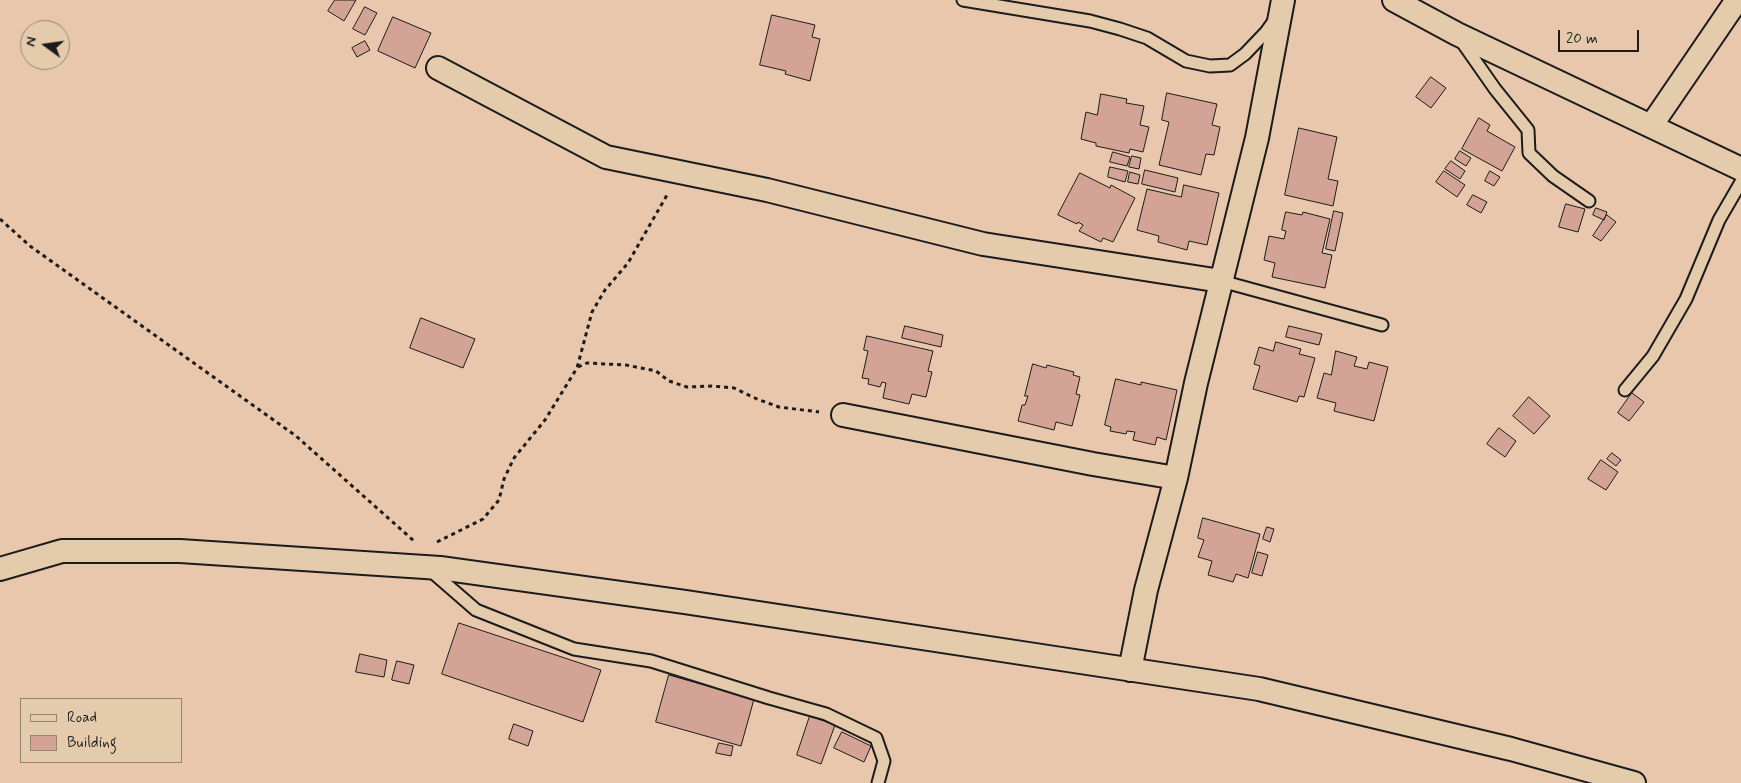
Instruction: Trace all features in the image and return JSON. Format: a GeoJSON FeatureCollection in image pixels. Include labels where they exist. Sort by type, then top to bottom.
{"type":"FeatureCollection","features":[{"type":"Feature","properties":{"kind":"street"},"geometry":{"type":"LineString","coordinates":[[1394,0],[1456,34],[1741,169]]}},
{"type":"Feature","properties":{"kind":"street"},"geometry":{"type":"LineString","coordinates":[[1651,126],[1737,0]]}},
{"type":"Feature","properties":{"kind":"street"},"geometry":{"type":"LineString","coordinates":[[1130,670],[1146,590],[1176,478],[1196,383],[1257,138],[1281,6]]}},
{"type":"Feature","properties":{"kind":"street"},"geometry":{"type":"LineString","coordinates":[[438,68],[606,157],[767,190],[983,244],[1221,281]]}},
{"type":"Feature","properties":{"kind":"street"},"geometry":{"type":"LineString","coordinates":[[843,415],[1093,464],[1176,478]]}},
{"type":"Feature","properties":{"kind":"street"},"geometry":{"type":"LineString","coordinates":[[0,569],[62,551],[180,551],[430,562],[1259,689],[1511,748],[1634,783]]}},
{"type":"Feature","properties":{"kind":"lane"},"geometry":{"type":"LineString","coordinates":[[963,0],[1081,19],[1120,28],[1147,38],[1186,61],[1210,66],[1230,65],[1245,54],[1266,32],[1281,6]]}},
{"type":"Feature","properties":{"kind":"lane"},"geometry":{"type":"LineString","coordinates":[[1456,34],[1495,89],[1528,130],[1529,153],[1553,176],[1589,201]]}},
{"type":"Feature","properties":{"kind":"lane"},"geometry":{"type":"LineString","coordinates":[[1625,390],[1653,356],[1686,299],[1719,220],[1741,182]]}},
{"type":"Feature","properties":{"kind":"lane"},"geometry":{"type":"LineString","coordinates":[[1221,281],[1382,325]]}},
{"type":"Feature","properties":{"kind":"lane"},"geometry":{"type":"LineString","coordinates":[[430,562],[476,610],[574,649],[651,661],[826,714],[876,738],[884,761],[878,783]]}},
{"type":"Feature","properties":{"kind":"path"},"geometry":{"type":"LineString","coordinates":[[0,219],[30,246],[296,436],[430,562],[441,538],[483,518],[498,500],[504,479],[514,458],[546,420],[577,368],[592,312],[605,290],[628,263],[670,188],[695,175]]}},
{"type":"Feature","properties":{"kind":"path"},"geometry":{"type":"LineString","coordinates":[[577,368],[587,363],[626,365],[656,371],[669,381],[687,387],[712,386],[734,388],[779,407],[843,415]]}},
{"type":"Feature","properties":{"kind":"building"},"geometry":{"type":"Polygon","coordinates":[[[335,0],[356,0],[344,21],[328,11],[335,0]]]}},
{"type":"Feature","properties":{"kind":"building"},"geometry":{"type":"Polygon","coordinates":[[[365,7],[377,13],[365,35],[353,29],[365,7]]]}},
{"type":"Feature","properties":{"kind":"building"},"geometry":{"type":"Polygon","coordinates":[[[772,15],[815,25],[812,37],[820,39],[810,81],[785,74],[786,71],[760,65],[772,15]]]}},
{"type":"Feature","properties":{"kind":"building"},"geometry":{"type":"Polygon","coordinates":[[[393,17],[431,33],[415,68],[378,51],[393,17]]]}},
{"type":"Feature","properties":{"kind":"building"},"geometry":{"type":"Polygon","coordinates":[[[365,41],[370,50],[357,57],[352,48],[365,41]]]}},
{"type":"Feature","properties":{"kind":"building"},"geometry":{"type":"Polygon","coordinates":[[[1431,77],[1446,88],[1431,108],[1416,97],[1431,77]]]}},
{"type":"Feature","properties":{"kind":"building"},"geometry":{"type":"Polygon","coordinates":[[[1167,93],[1217,104],[1212,125],[1220,127],[1214,155],[1206,154],[1201,175],[1159,165],[1169,122],[1162,120],[1167,93]]]}},
{"type":"Feature","properties":{"kind":"building"},"geometry":{"type":"Polygon","coordinates":[[[1101,94],[1127,99],[1126,103],[1144,106],[1140,125],[1149,127],[1143,152],[1130,149],[1129,153],[1096,146],[1096,143],[1081,139],[1086,112],[1097,115],[1101,94]]]}},
{"type":"Feature","properties":{"kind":"building"},"geometry":{"type":"Polygon","coordinates":[[[1479,118],[1490,125],[1487,131],[1515,147],[1502,171],[1462,149],[1479,118]]]}},
{"type":"Feature","properties":{"kind":"building"},"geometry":{"type":"Polygon","coordinates":[[[1299,128],[1337,137],[1328,179],[1338,181],[1333,206],[1285,195],[1299,128]]]}},
{"type":"Feature","properties":{"kind":"building"},"geometry":{"type":"Polygon","coordinates":[[[1460,151],[1471,158],[1466,166],[1455,159],[1460,151]]]}},
{"type":"Feature","properties":{"kind":"building"},"geometry":{"type":"Polygon","coordinates":[[[1113,152],[1130,157],[1127,166],[1110,162],[1113,152]]]}},
{"type":"Feature","properties":{"kind":"building"},"geometry":{"type":"Polygon","coordinates":[[[1132,156],[1141,158],[1139,169],[1129,167],[1132,156]]]}},
{"type":"Feature","properties":{"kind":"building"},"geometry":{"type":"Polygon","coordinates":[[[1451,161],[1465,171],[1460,179],[1445,169],[1451,161]]]}},
{"type":"Feature","properties":{"kind":"building"},"geometry":{"type":"Polygon","coordinates":[[[1110,167],[1128,171],[1125,182],[1108,177],[1110,167]]]}},
{"type":"Feature","properties":{"kind":"building"},"geometry":{"type":"Polygon","coordinates":[[[1145,170],[1178,178],[1175,192],[1142,184],[1145,170]]]}},
{"type":"Feature","properties":{"kind":"building"},"geometry":{"type":"Polygon","coordinates":[[[1444,171],[1465,185],[1457,197],[1436,182],[1444,171]]]}},
{"type":"Feature","properties":{"kind":"building"},"geometry":{"type":"Polygon","coordinates":[[[1490,171],[1500,177],[1494,186],[1485,181],[1490,171]]]}},
{"type":"Feature","properties":{"kind":"building"},"geometry":{"type":"Polygon","coordinates":[[[1130,172],[1140,175],[1138,184],[1128,182],[1130,172]]]}},
{"type":"Feature","properties":{"kind":"building"},"geometry":{"type":"Polygon","coordinates":[[[1080,173],[1110,188],[1111,185],[1135,198],[1113,242],[1103,238],[1101,242],[1079,231],[1083,225],[1058,215],[1080,173]]]}},
{"type":"Feature","properties":{"kind":"building"},"geometry":{"type":"Polygon","coordinates":[[[1184,185],[1219,193],[1207,245],[1189,241],[1187,250],[1158,242],[1159,236],[1137,230],[1147,189],[1181,197],[1184,185]]]}},
{"type":"Feature","properties":{"kind":"building"},"geometry":{"type":"Polygon","coordinates":[[[1473,195],[1487,202],[1481,213],[1467,205],[1473,195]]]}},
{"type":"Feature","properties":{"kind":"building"},"geometry":{"type":"Polygon","coordinates":[[[1566,204],[1585,209],[1578,232],[1559,227],[1566,204]]]}},
{"type":"Feature","properties":{"kind":"building"},"geometry":{"type":"Polygon","coordinates":[[[1596,208],[1607,212],[1604,220],[1593,215],[1596,208]]]}},
{"type":"Feature","properties":{"kind":"building"},"geometry":{"type":"Polygon","coordinates":[[[1334,211],[1343,213],[1335,251],[1326,249],[1334,211]]]}},
{"type":"Feature","properties":{"kind":"building"},"geometry":{"type":"Polygon","coordinates":[[[1286,212],[1302,215],[1303,212],[1330,219],[1322,253],[1332,255],[1325,288],[1272,277],[1275,263],[1264,260],[1269,236],[1284,239],[1286,231],[1282,230],[1286,212]]]}},
{"type":"Feature","properties":{"kind":"building"},"geometry":{"type":"Polygon","coordinates":[[[1607,215],[1616,222],[1601,241],[1593,236],[1607,215]]]}},
{"type":"Feature","properties":{"kind":"building"},"geometry":{"type":"Polygon","coordinates":[[[421,318],[475,339],[463,368],[410,348],[421,318]]]}},
{"type":"Feature","properties":{"kind":"building"},"geometry":{"type":"Polygon","coordinates":[[[905,326],[943,335],[941,347],[902,338],[905,326]]]}},
{"type":"Feature","properties":{"kind":"building"},"geometry":{"type":"Polygon","coordinates":[[[1289,326],[1322,334],[1319,345],[1286,337],[1289,326]]]}},
{"type":"Feature","properties":{"kind":"building"},"geometry":{"type":"Polygon","coordinates":[[[867,336],[933,351],[928,371],[932,372],[926,397],[912,394],[909,404],[883,398],[886,383],[882,382],[880,387],[868,384],[869,379],[862,378],[868,351],[864,350],[867,336]]]}},
{"type":"Feature","properties":{"kind":"building"},"geometry":{"type":"Polygon","coordinates":[[[1276,342],[1301,349],[1299,354],[1315,358],[1304,397],[1299,396],[1297,402],[1253,389],[1260,366],[1254,364],[1259,347],[1273,351],[1276,342]]]}},
{"type":"Feature","properties":{"kind":"building"},"geometry":{"type":"Polygon","coordinates":[[[1336,351],[1357,357],[1354,366],[1367,369],[1369,362],[1388,367],[1374,421],[1334,411],[1336,403],[1317,398],[1324,373],[1331,375],[1336,351]]]}},
{"type":"Feature","properties":{"kind":"building"},"geometry":{"type":"Polygon","coordinates":[[[1033,364],[1046,368],[1047,365],[1074,372],[1073,375],[1080,377],[1076,394],[1080,395],[1072,426],[1056,422],[1054,430],[1018,421],[1022,405],[1025,405],[1028,396],[1025,396],[1033,364]]]}},
{"type":"Feature","properties":{"kind":"building"},"geometry":{"type":"Polygon","coordinates":[[[1116,379],[1177,390],[1166,440],[1157,437],[1155,445],[1133,440],[1135,432],[1127,431],[1126,434],[1110,431],[1111,427],[1105,425],[1116,379]]]}},
{"type":"Feature","properties":{"kind":"building"},"geometry":{"type":"Polygon","coordinates":[[[1632,393],[1644,402],[1629,421],[1618,413],[1632,393]]]}},
{"type":"Feature","properties":{"kind":"building"},"geometry":{"type":"Polygon","coordinates":[[[1529,397],[1550,416],[1534,434],[1513,416],[1529,397]]]}},
{"type":"Feature","properties":{"kind":"building"},"geometry":{"type":"Polygon","coordinates":[[[1499,428],[1516,441],[1505,457],[1487,444],[1499,428]]]}},
{"type":"Feature","properties":{"kind":"building"},"geometry":{"type":"Polygon","coordinates":[[[1612,453],[1621,460],[1616,466],[1607,459],[1612,453]]]}},
{"type":"Feature","properties":{"kind":"building"},"geometry":{"type":"Polygon","coordinates":[[[1601,460],[1618,472],[1606,490],[1588,479],[1601,460]]]}},
{"type":"Feature","properties":{"kind":"building"},"geometry":{"type":"Polygon","coordinates":[[[1203,518],[1260,534],[1248,578],[1236,574],[1233,582],[1208,575],[1212,561],[1198,557],[1204,540],[1198,538],[1203,518]]]}},
{"type":"Feature","properties":{"kind":"building"},"geometry":{"type":"Polygon","coordinates":[[[1267,527],[1274,529],[1270,542],[1263,539],[1267,527]]]}},
{"type":"Feature","properties":{"kind":"building"},"geometry":{"type":"Polygon","coordinates":[[[1258,552],[1268,555],[1262,576],[1252,573],[1258,552]]]}},
{"type":"Feature","properties":{"kind":"building"},"geometry":{"type":"Polygon","coordinates":[[[459,623],[601,670],[583,722],[442,674],[459,623]]]}},
{"type":"Feature","properties":{"kind":"building"},"geometry":{"type":"Polygon","coordinates":[[[360,654],[387,660],[384,677],[356,672],[360,654]]]}},
{"type":"Feature","properties":{"kind":"building"},"geometry":{"type":"Polygon","coordinates":[[[397,661],[414,665],[409,684],[392,680],[397,661]]]}},
{"type":"Feature","properties":{"kind":"building"},"geometry":{"type":"Polygon","coordinates":[[[669,675],[754,699],[741,746],[656,722],[669,675]]]}},
{"type":"Feature","properties":{"kind":"building"},"geometry":{"type":"Polygon","coordinates":[[[810,716],[835,725],[821,764],[797,755],[810,716]]]}},
{"type":"Feature","properties":{"kind":"building"},"geometry":{"type":"Polygon","coordinates":[[[514,724],[533,731],[528,746],[509,739],[514,724]]]}},
{"type":"Feature","properties":{"kind":"building"},"geometry":{"type":"Polygon","coordinates":[[[842,732],[871,746],[864,762],[834,748],[842,732]]]}},
{"type":"Feature","properties":{"kind":"building"},"geometry":{"type":"Polygon","coordinates":[[[719,743],[733,746],[731,756],[716,753],[719,743]]]}}]}
